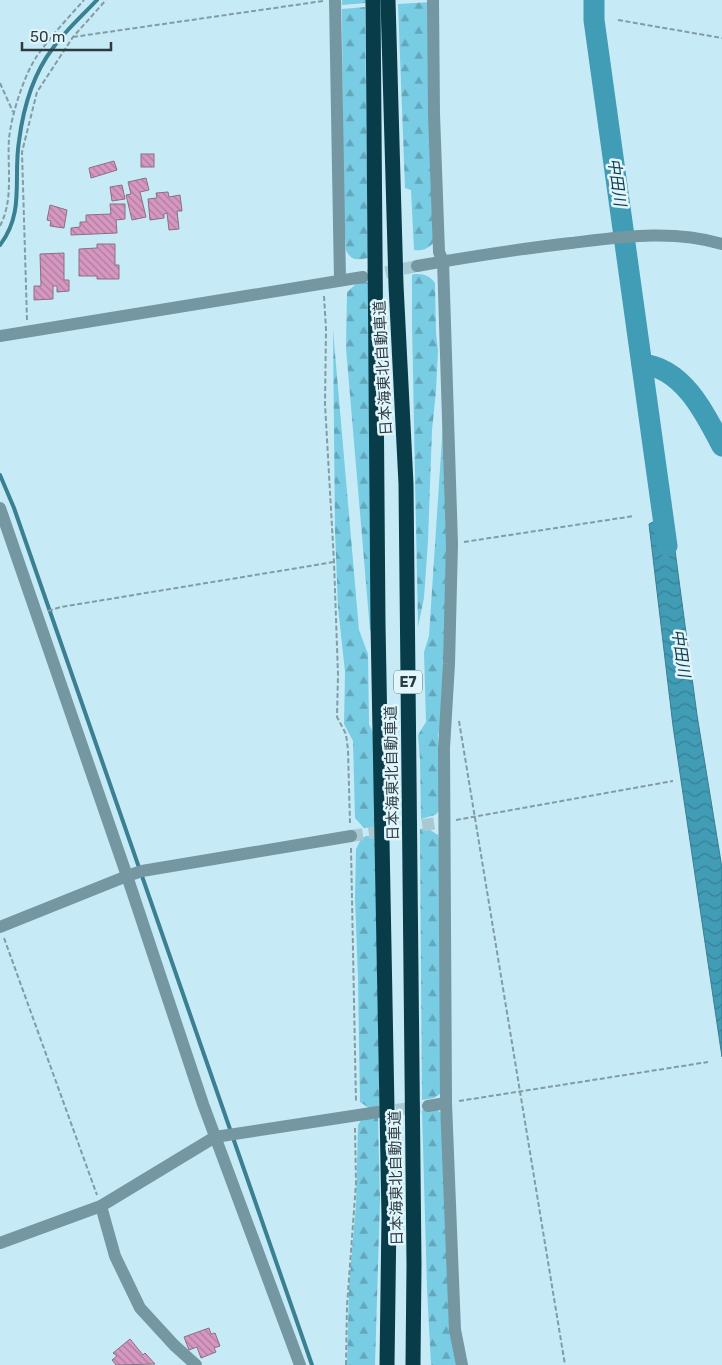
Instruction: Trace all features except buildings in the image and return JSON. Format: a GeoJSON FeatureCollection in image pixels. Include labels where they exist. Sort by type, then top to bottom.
{"type":"FeatureCollection","features":[{"type":"Feature","properties":{"kind":"highway","name":"日本海東北自動車道"},"geometry":{"type":"LineString","coordinates":[[373,0],[378,634],[389,1217],[386,1365]]}},
{"type":"Feature","properties":{"kind":"highway","name":"日本海東北自動車道"},"geometry":{"type":"LineString","coordinates":[[388,0],[396,285],[406,484],[414,1265],[413,1365]]}},
{"type":"Feature","properties":{"kind":"highway"},"geometry":{"type":"LineString","coordinates":[[414,1265],[419,1365]]}},
{"type":"Feature","properties":{"kind":"street"},"geometry":{"type":"LineString","coordinates":[[433,0],[439,252],[443,261],[452,544],[449,664],[444,748],[446,1103],[455,1330],[462,1365]]}},
{"type":"Feature","properties":{"kind":"street"},"geometry":{"type":"LineString","coordinates":[[329,1],[340,280]]}},
{"type":"Feature","properties":{"kind":"street"},"geometry":{"type":"LineString","coordinates":[[417,266],[570,243],[638,235],[678,236],[722,244]]}},
{"type":"Feature","properties":{"kind":"street"},"geometry":{"type":"LineString","coordinates":[[0,336],[363,277]]}},
{"type":"Feature","properties":{"kind":"street"},"geometry":{"type":"LineString","coordinates":[[0,508],[128,876],[215,1137],[300,1365]]}},
{"type":"Feature","properties":{"kind":"street"},"geometry":{"type":"LineString","coordinates":[[0,927],[128,876],[160,868],[351,836]]}},
{"type":"Feature","properties":{"kind":"street"},"geometry":{"type":"LineString","coordinates":[[428,1106],[446,1103]]}},
{"type":"Feature","properties":{"kind":"street"},"geometry":{"type":"LineString","coordinates":[[0,1243],[101,1206],[215,1137],[378,1112]]}},
{"type":"Feature","properties":{"kind":"street"},"geometry":{"type":"LineString","coordinates":[[101,1206],[115,1256],[140,1308],[174,1345],[196,1365]]}},
{"type":"Feature","properties":{"kind":"path"},"geometry":{"type":"LineString","coordinates":[[0,226],[5,217],[8,202],[10,138],[13,112],[36,57],[84,0]]}},
{"type":"Feature","properties":{"kind":"path"},"geometry":{"type":"LineString","coordinates":[[29,330],[22,152],[37,92],[73,37],[106,0]]}},
{"type":"Feature","properties":{"kind":"path"},"geometry":{"type":"LineString","coordinates":[[73,37],[329,1]]}},
{"type":"Feature","properties":{"kind":"path"},"geometry":{"type":"LineString","coordinates":[[618,20],[722,38]]}},
{"type":"Feature","properties":{"kind":"path"},"geometry":{"type":"LineString","coordinates":[[0,83],[13,112]]}},
{"type":"Feature","properties":{"kind":"path"},"geometry":{"type":"LineString","coordinates":[[324,283],[326,329],[325,404],[334,562],[338,717],[346,734],[348,750],[354,1092],[357,1115],[355,1124],[356,1183],[347,1306],[346,1365]]}},
{"type":"Feature","properties":{"kind":"path"},"geometry":{"type":"LineString","coordinates":[[452,544],[634,516]]}},
{"type":"Feature","properties":{"kind":"path"},"geometry":{"type":"LineString","coordinates":[[37,615],[61,606],[334,562]]}},
{"type":"Feature","properties":{"kind":"path"},"geometry":{"type":"LineString","coordinates":[[459,721],[565,1365]]}},
{"type":"Feature","properties":{"kind":"path"},"geometry":{"type":"LineString","coordinates":[[444,822],[673,781]]}},
{"type":"Feature","properties":{"kind":"path"},"geometry":{"type":"LineString","coordinates":[[0,927],[101,1206]]}},
{"type":"Feature","properties":{"kind":"path"},"geometry":{"type":"LineString","coordinates":[[446,1103],[708,1062]]}},
{"type":"Feature","properties":{"kind":"green space"},"geometry":{"type":"Polygon","coordinates":[[[342,0],[366,0],[366,3],[342,5],[342,0]]]}},
{"type":"Feature","properties":{"kind":"green space"},"geometry":{"type":"Polygon","coordinates":[[[431,2],[434,242],[425,249],[414,250],[411,190],[405,188],[398,4],[431,2]]]}},
{"type":"Feature","properties":{"kind":"green space"},"geometry":{"type":"Polygon","coordinates":[[[365,7],[368,258],[358,259],[352,258],[346,250],[343,196],[342,9],[365,7]]]}},
{"type":"Feature","properties":{"kind":"green space"},"geometry":{"type":"Polygon","coordinates":[[[421,274],[431,278],[435,283],[438,351],[432,430],[424,598],[418,627],[412,324],[412,275],[421,274]]]}},
{"type":"Feature","properties":{"kind":"green space"},"geometry":{"type":"Polygon","coordinates":[[[368,282],[373,633],[370,630],[346,348],[347,292],[357,283],[368,282]]]}},
{"type":"Feature","properties":{"kind":"green space"},"geometry":{"type":"Polygon","coordinates":[[[333,330],[359,630],[368,654],[369,724],[374,735],[376,827],[364,828],[355,818],[353,741],[344,724],[345,672],[338,607],[335,531],[333,330]]]}},
{"type":"Feature","properties":{"kind":"green space"},"geometry":{"type":"Polygon","coordinates":[[[443,423],[449,546],[444,720],[438,734],[440,810],[435,815],[421,819],[418,735],[426,722],[424,652],[429,636],[443,423]]]}},
{"type":"Feature","properties":{"kind":"green space"},"geometry":{"type":"Polygon","coordinates":[[[427,828],[438,835],[439,839],[441,1093],[434,1098],[422,1100],[420,829],[427,828]]]}},
{"type":"Feature","properties":{"kind":"green space"},"geometry":{"type":"Polygon","coordinates":[[[366,836],[376,836],[380,1107],[369,1108],[360,1102],[355,898],[356,849],[361,839],[366,836]]]}},
{"type":"Feature","properties":{"kind":"green space"},"geometry":{"type":"Polygon","coordinates":[[[435,1108],[442,1114],[459,1365],[431,1365],[422,1110],[435,1108]]]}},
{"type":"Feature","properties":{"kind":"green space"},"geometry":{"type":"Polygon","coordinates":[[[378,1116],[380,1200],[375,1365],[347,1365],[349,1286],[356,1204],[358,1125],[361,1120],[378,1116]]]}},
{"type":"Feature","properties":{"kind":"water"},"geometry":{"type":"Polygon","coordinates":[[[670,513],[697,715],[722,868],[722,1057],[673,726],[649,524],[670,513]]]}},
{"type":"Feature","properties":{"kind":"waterway"},"geometry":{"type":"LineString","coordinates":[[0,245],[8,233],[13,220],[17,195],[17,155],[23,117],[30,93],[46,58],[68,30],[97,0]]}},
{"type":"Feature","properties":{"kind":"waterway","name":"中田川"},"geometry":{"type":"LineString","coordinates":[[594,0],[594,20],[667,546]]}},
{"type":"Feature","properties":{"kind":"waterway","name":"中田川"},"geometry":{"type":"LineString","coordinates":[[642,364],[657,367],[681,383],[700,407],[722,446]]}},
{"type":"Feature","properties":{"kind":"waterway"},"geometry":{"type":"LineString","coordinates":[[0,475],[14,508],[312,1365]]}},
{"type":"Feature","properties":{"kind":"tunnel"},"geometry":{"type":"LineString","coordinates":[[368,276],[417,266]]}},
{"type":"Feature","properties":{"kind":"tunnel"},"geometry":{"type":"LineString","coordinates":[[351,836],[444,822]]}},
{"type":"Feature","properties":{"kind":"tunnel"},"geometry":{"type":"LineString","coordinates":[[378,1112],[420,1107]]}}]}
